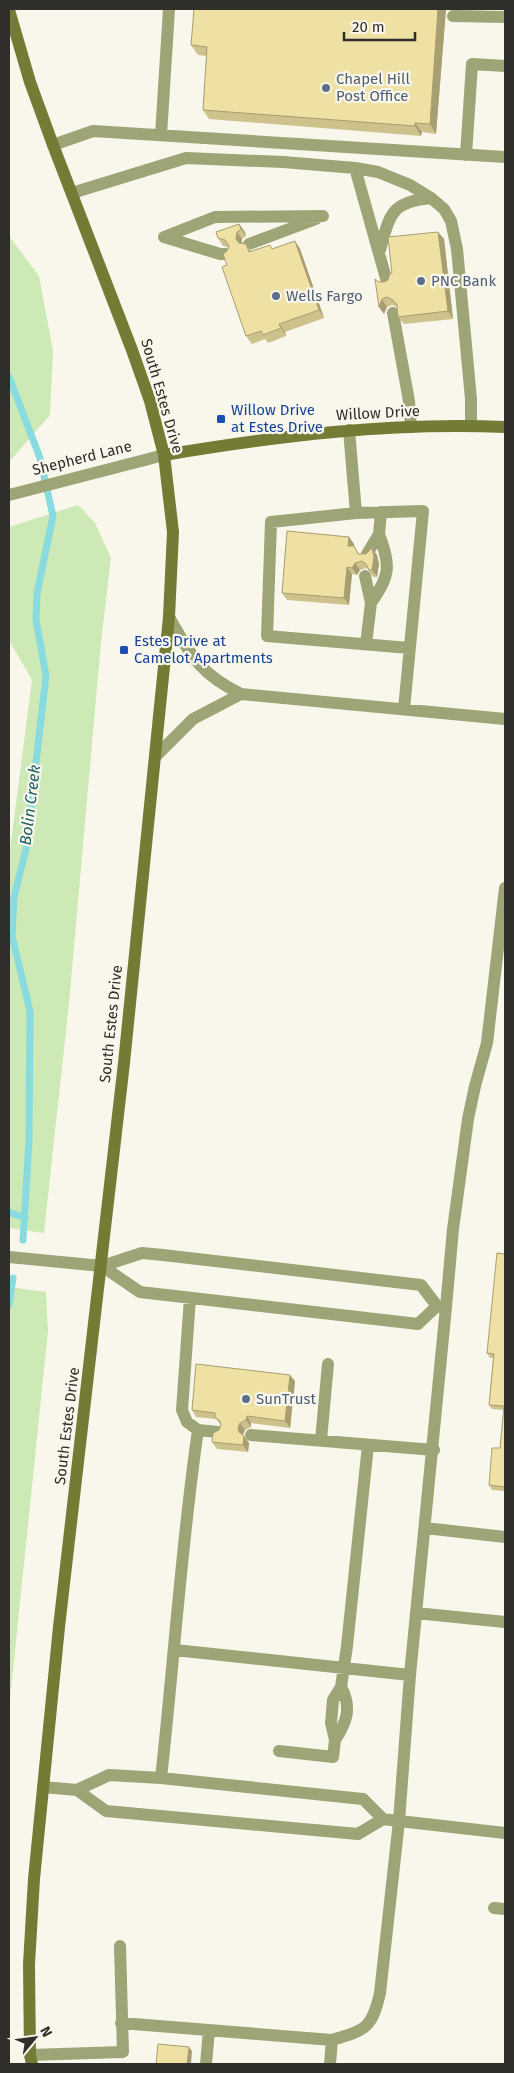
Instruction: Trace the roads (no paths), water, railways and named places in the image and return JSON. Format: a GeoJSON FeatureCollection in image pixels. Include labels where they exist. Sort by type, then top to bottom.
{"type":"FeatureCollection","features":[{"type":"Feature","properties":{"kind":"main road","name":"South Estes Drive"},"geometry":{"type":"LineString","coordinates":[[9,10],[30,82],[150,401],[164,455],[174,532],[169,617],[155,757],[102,1266],[59,1627],[34,1879],[29,1964],[31,2059]]}},
{"type":"Feature","properties":{"kind":"main road","name":"Willow Drive"},"geometry":{"type":"LineString","coordinates":[[164,455],[293,435],[349,430],[411,426],[505,427]]}},
{"type":"Feature","properties":{"kind":"street"},"geometry":{"type":"LineString","coordinates":[[161,135],[169,9]]}},
{"type":"Feature","properties":{"kind":"street"},"geometry":{"type":"LineString","coordinates":[[453,16],[505,17]]}},
{"type":"Feature","properties":{"kind":"street"},"geometry":{"type":"LineString","coordinates":[[466,155],[472,64],[505,66]]}},
{"type":"Feature","properties":{"kind":"street"},"geometry":{"type":"LineString","coordinates":[[53,145],[93,131],[505,158]]}},
{"type":"Feature","properties":{"kind":"street"},"geometry":{"type":"LineString","coordinates":[[72,193],[186,158],[283,162],[355,168],[378,172],[410,185],[444,209],[452,221],[457,250],[472,426]]}},
{"type":"Feature","properties":{"kind":"street"},"geometry":{"type":"LineString","coordinates":[[355,168],[380,250],[387,282]]}},
{"type":"Feature","properties":{"kind":"street"},"geometry":{"type":"LineString","coordinates":[[380,250],[388,222],[394,212],[401,205],[412,200],[431,198]]}},
{"type":"Feature","properties":{"kind":"street"},"geometry":{"type":"LineString","coordinates":[[226,254],[220,254],[164,237],[215,217],[323,216],[249,244]]}},
{"type":"Feature","properties":{"kind":"street"},"geometry":{"type":"LineString","coordinates":[[393,314],[409,401],[411,426]]}},
{"type":"Feature","properties":{"kind":"street"},"geometry":{"type":"LineString","coordinates":[[349,430],[356,513]]}},
{"type":"Feature","properties":{"kind":"street","name":"Shepherd Lane"},"geometry":{"type":"LineString","coordinates":[[13,493],[164,455]]}},
{"type":"Feature","properties":{"kind":"street"},"geometry":{"type":"LineString","coordinates":[[404,709],[423,510],[356,513],[271,522],[267,636],[409,648]]}},
{"type":"Feature","properties":{"kind":"street"},"geometry":{"type":"LineString","coordinates":[[370,603],[385,582],[387,556],[379,534],[380,512]]}},
{"type":"Feature","properties":{"kind":"street"},"geometry":{"type":"LineString","coordinates":[[367,554],[379,534]]}},
{"type":"Feature","properties":{"kind":"street"},"geometry":{"type":"LineString","coordinates":[[364,576],[370,603],[366,644]]}},
{"type":"Feature","properties":{"kind":"street"},"geometry":{"type":"LineString","coordinates":[[169,617],[193,659],[210,676],[241,694],[505,719]]}},
{"type":"Feature","properties":{"kind":"street"},"geometry":{"type":"LineString","coordinates":[[155,757],[193,719],[241,694]]}},
{"type":"Feature","properties":{"kind":"street"},"geometry":{"type":"LineString","coordinates":[[121,2023],[332,2040],[361,2031],[375,2014],[380,1993],[399,1821],[410,1675],[424,1528],[434,1450],[442,1306],[468,1119],[475,1086],[488,1043],[505,888]]}},
{"type":"Feature","properties":{"kind":"street"},"geometry":{"type":"LineString","coordinates":[[9,1257],[102,1266],[142,1253],[421,1285],[442,1306]]}},
{"type":"Feature","properties":{"kind":"street"},"geometry":{"type":"LineString","coordinates":[[102,1266],[140,1292],[190,1298],[418,1324],[442,1306]]}},
{"type":"Feature","properties":{"kind":"street"},"geometry":{"type":"LineString","coordinates":[[190,1298],[182,1410],[187,1422],[198,1430],[218,1432]]}},
{"type":"Feature","properties":{"kind":"street"},"geometry":{"type":"LineString","coordinates":[[321,1440],[328,1364]]}},
{"type":"Feature","properties":{"kind":"street"},"geometry":{"type":"LineString","coordinates":[[161,1778],[175,1650],[188,1496],[198,1430]]}},
{"type":"Feature","properties":{"kind":"street"},"geometry":{"type":"LineString","coordinates":[[251,1435],[434,1450]]}},
{"type":"Feature","properties":{"kind":"street"},"geometry":{"type":"LineString","coordinates":[[279,1751],[333,1757],[335,1740],[330,1722],[332,1700],[341,1687],[344,1668],[368,1445]]}},
{"type":"Feature","properties":{"kind":"street"},"geometry":{"type":"LineString","coordinates":[[424,1528],[505,1537]]}},
{"type":"Feature","properties":{"kind":"street"},"geometry":{"type":"LineString","coordinates":[[416,1613],[505,1622]]}},
{"type":"Feature","properties":{"kind":"street"},"geometry":{"type":"LineString","coordinates":[[175,1650],[410,1675]]}},
{"type":"Feature","properties":{"kind":"street"},"geometry":{"type":"LineString","coordinates":[[43,1787],[77,1790],[109,1775],[161,1778],[364,1799],[383,1819]]}},
{"type":"Feature","properties":{"kind":"street"},"geometry":{"type":"LineString","coordinates":[[77,1790],[106,1811],[358,1834],[383,1819],[505,1833]]}},
{"type":"Feature","properties":{"kind":"street"},"geometry":{"type":"LineString","coordinates":[[31,2059],[123,2058],[120,1946]]}},
{"type":"Feature","properties":{"kind":"street"},"geometry":{"type":"LineString","coordinates":[[206,2064],[208,2030]]}},
{"type":"Feature","properties":{"kind":"street"},"geometry":{"type":"LineString","coordinates":[[330,2064],[332,2040]]}},
{"type":"Feature","properties":{"kind":"waterway","name":"Bolin Creek"},"geometry":{"type":"LineString","coordinates":[[9,377],[40,458],[53,516],[37,593],[36,619],[46,676],[26,849],[14,897],[12,936],[30,1011],[29,1140],[23,1240]]}},
{"type":"Feature","properties":{"kind":"waterway"},"geometry":{"type":"LineString","coordinates":[[9,1212],[25,1218]]}},
{"type":"Feature","properties":{"kind":"waterway","name":"Bolin Creek"},"geometry":{"type":"LineString","coordinates":[[9,1305],[13,1278]]}},
{"type":"Feature","properties":{"kind":"place","name":"Chapel Hill Post Office"},"geometry":{"type":"Point","coordinates":[326,88]}},
{"type":"Feature","properties":{"kind":"place","name":"PNC Bank"},"geometry":{"type":"Point","coordinates":[421,281]}},
{"type":"Feature","properties":{"kind":"place","name":"Wells Fargo"},"geometry":{"type":"Point","coordinates":[276,296]}},
{"type":"Feature","properties":{"kind":"place","name":"Willow Drive at Estes Drive"},"geometry":{"type":"Point","coordinates":[221,419]}},
{"type":"Feature","properties":{"kind":"place","name":"Estes Drive at Camelot Apartments"},"geometry":{"type":"Point","coordinates":[124,650]}},
{"type":"Feature","properties":{"kind":"place","name":"SunTrust"},"geometry":{"type":"Point","coordinates":[246,1399]}}]}
